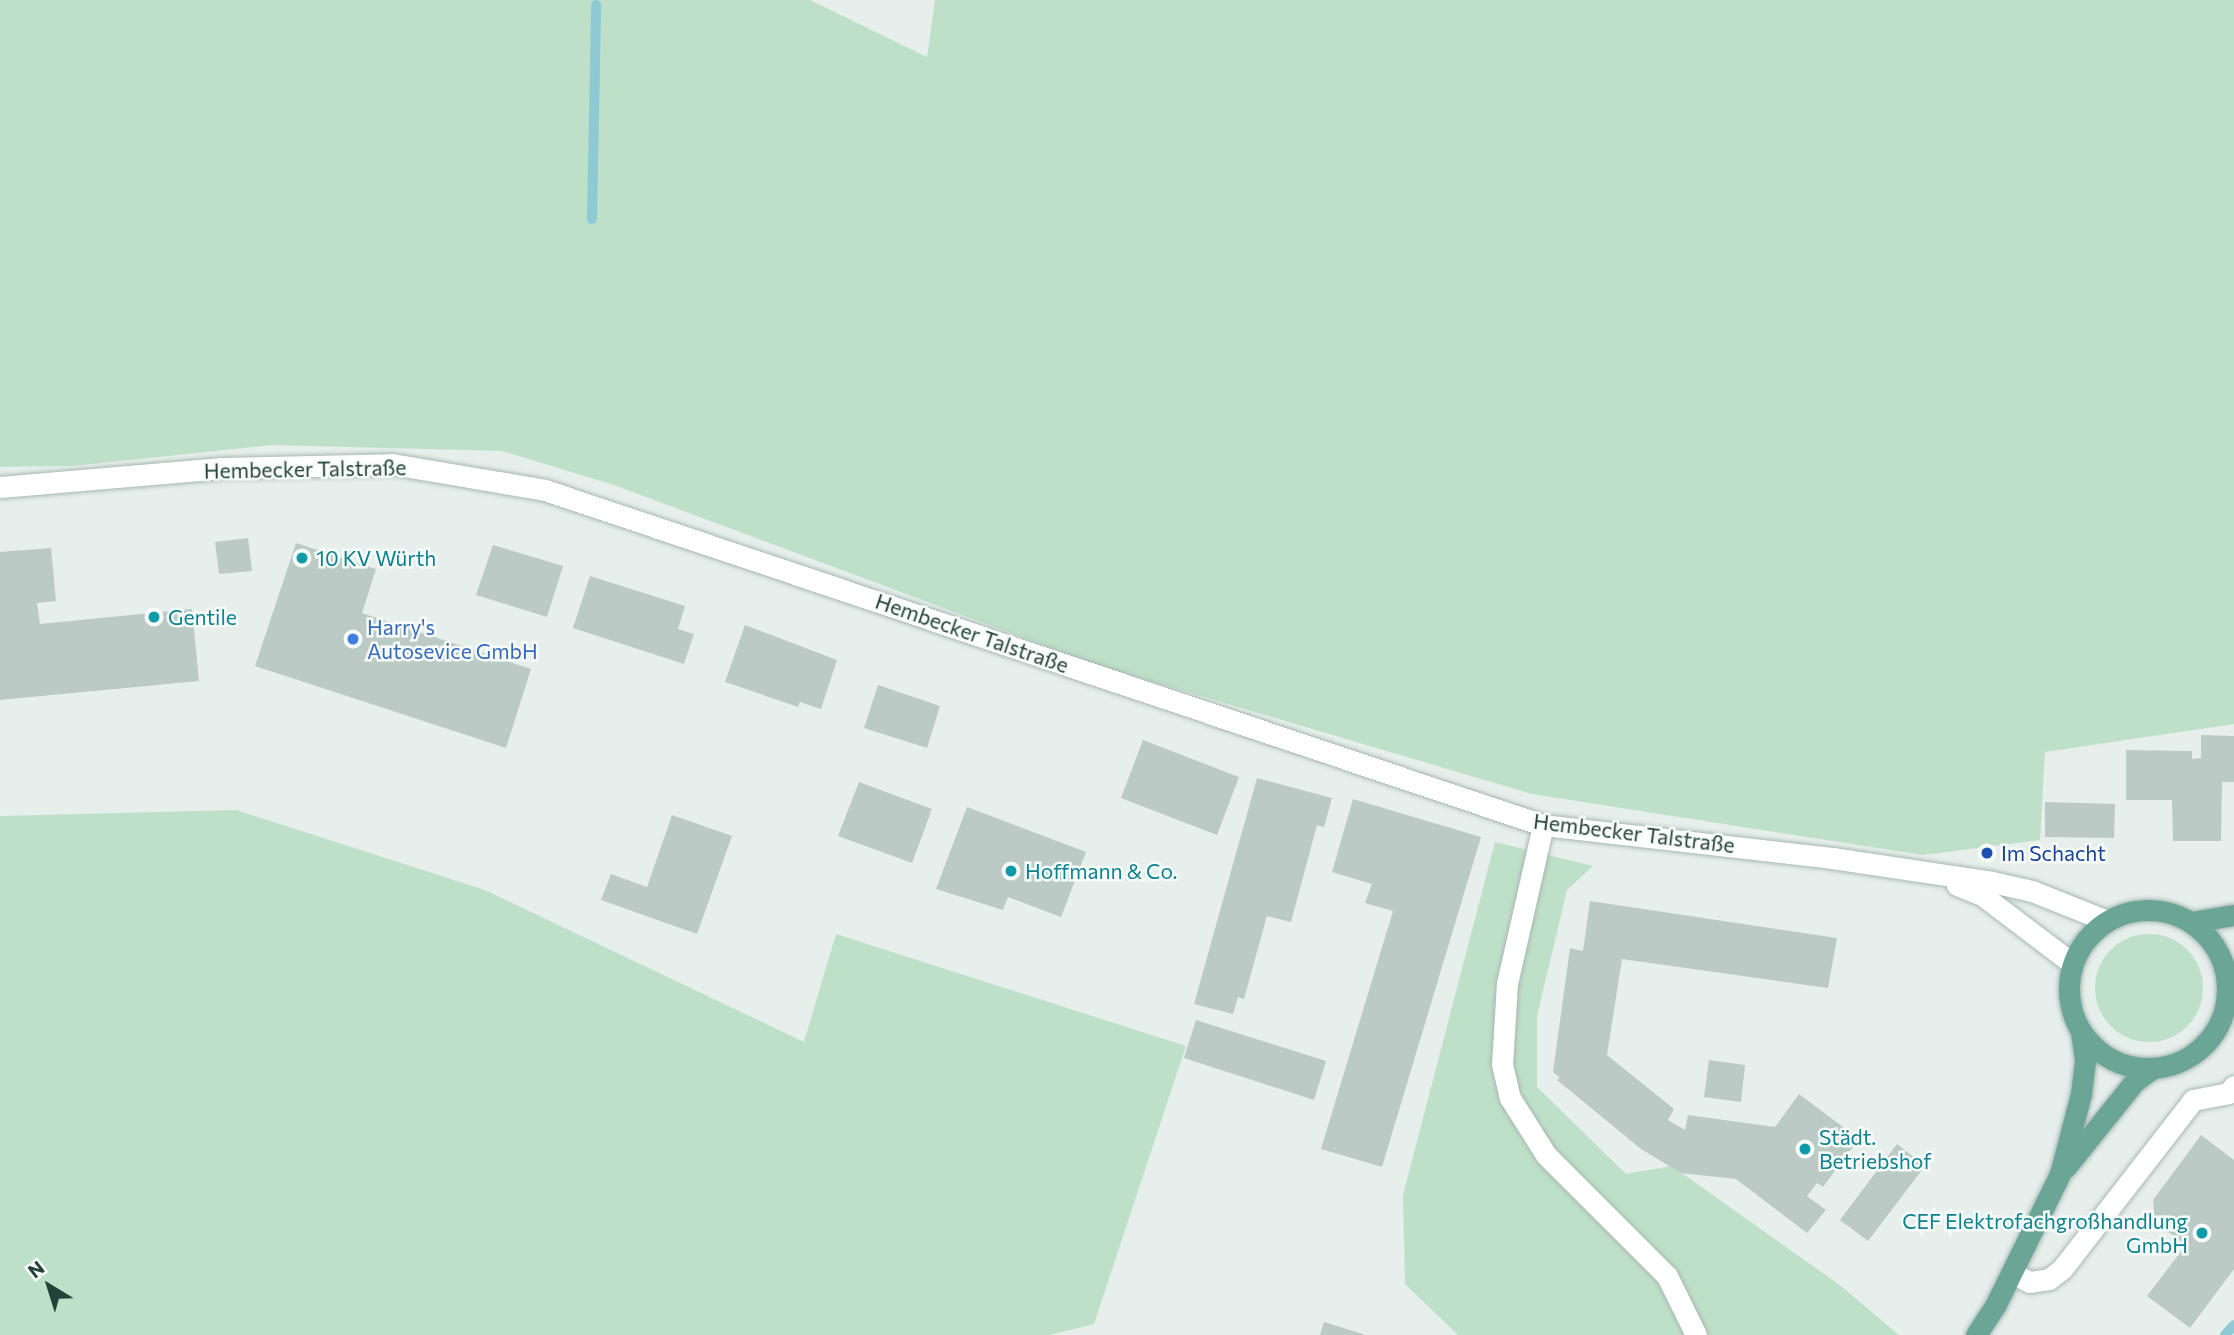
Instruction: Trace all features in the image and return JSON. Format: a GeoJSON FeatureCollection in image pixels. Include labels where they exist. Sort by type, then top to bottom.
{"type":"FeatureCollection","features":[{"type":"Feature","properties":{"kind":"main road"},"geometry":{"type":"LineString","coordinates":[[1976,1335],[2012,1273],[2060,1174],[2081,1094],[2085,1060],[2081,1030],[2070,998],[2073,964],[2087,939],[2107,921],[2149,910],[2191,922],[2234,915]]}},
{"type":"Feature","properties":{"kind":"main road"},"geometry":{"type":"LineString","coordinates":[[2060,1174],[2135,1081],[2154,1068],[2180,1061],[2212,1036],[2224,1011],[2231,980],[2216,949],[2191,922]]}},
{"type":"Feature","properties":{"kind":"main road"},"geometry":{"type":"LineString","coordinates":[[2081,1030],[2112,1059],[2154,1068]]}},
{"type":"Feature","properties":{"kind":"street","name":"Hembecker Talstraße"},"geometry":{"type":"LineString","coordinates":[[0,487],[222,468],[392,464],[545,490],[1543,825],[1832,858],[2032,891],[2107,921]]}},
{"type":"Feature","properties":{"kind":"street"},"geometry":{"type":"LineString","coordinates":[[1543,825],[1507,984],[1502,1064],[1510,1098],[1546,1155],[1667,1276],[1696,1335]]}},
{"type":"Feature","properties":{"kind":"street","name":"Hembecker Talstraße"},"geometry":{"type":"LineString","coordinates":[[1936,876],[1982,895],[2073,964]]}},
{"type":"Feature","properties":{"kind":"street"},"geometry":{"type":"LineString","coordinates":[[2012,1273],[2030,1282],[2049,1279],[2062,1269],[2193,1100],[2228,1093],[2234,1086]]}},
{"type":"Feature","properties":{"kind":"green space"},"geometry":{"type":"Polygon","coordinates":[[[0,0],[810,0],[927,57],[935,0],[2234,0],[2234,724],[2045,752],[2040,840],[1923,855],[1532,794],[1096,665],[614,485],[502,451],[272,445],[72,466],[0,467],[0,0]]]}},
{"type":"Feature","properties":{"kind":"green space"},"geometry":{"type":"Polygon","coordinates":[[[236,810],[485,890],[804,1042],[836,934],[1186,1046],[1094,1324],[1050,1335],[0,1335],[0,816],[236,810]]]}},
{"type":"Feature","properties":{"kind":"green space"},"geometry":{"type":"Polygon","coordinates":[[[1495,842],[1593,866],[1567,890],[1537,1016],[1537,1087],[1626,1174],[1672,1166],[1841,1286],[1899,1335],[1458,1335],[1405,1284],[1403,1195],[1495,842]]]}},
{"type":"Feature","properties":{"kind":"green space"},"geometry":{"type":"Polygon","coordinates":[[[2149,934],[2170,938],[2187,950],[2199,967],[2203,988],[2199,1009],[2187,1026],[2170,1038],[2149,1042],[2128,1038],[2111,1026],[2099,1009],[2095,988],[2099,967],[2111,950],[2128,938],[2149,934]]]}},
{"type":"Feature","properties":{"kind":"building"},"geometry":{"type":"Polygon","coordinates":[[[248,538],[252,571],[219,574],[215,542],[248,538]]]}},
{"type":"Feature","properties":{"kind":"building","name":"Harry's Autosevice GmbH"},"geometry":{"type":"Polygon","coordinates":[[[296,543],[376,569],[362,613],[531,669],[506,748],[255,666],[296,543]]]}},
{"type":"Feature","properties":{"kind":"building"},"geometry":{"type":"Polygon","coordinates":[[[493,545],[563,566],[547,617],[476,595],[493,545]]]}},
{"type":"Feature","properties":{"kind":"building","name":"Gentile"},"geometry":{"type":"Polygon","coordinates":[[[51,548],[56,601],[37,603],[40,624],[192,609],[199,681],[0,700],[0,552],[51,548]]]}},
{"type":"Feature","properties":{"kind":"building"},"geometry":{"type":"Polygon","coordinates":[[[590,576],[685,606],[678,629],[694,634],[684,664],[573,628],[590,576]]]}},
{"type":"Feature","properties":{"kind":"building"},"geometry":{"type":"Polygon","coordinates":[[[745,625],[837,660],[821,709],[800,702],[798,707],[725,682],[745,625]]]}},
{"type":"Feature","properties":{"kind":"building"},"geometry":{"type":"Polygon","coordinates":[[[878,685],[940,706],[927,748],[864,728],[878,685]]]}},
{"type":"Feature","properties":{"kind":"building"},"geometry":{"type":"Polygon","coordinates":[[[2201,735],[2234,736],[2234,782],[2222,782],[2221,841],[2173,841],[2172,800],[2126,800],[2126,750],[2192,751],[2192,759],[2201,758],[2201,735]]]}},
{"type":"Feature","properties":{"kind":"building"},"geometry":{"type":"Polygon","coordinates":[[[1143,740],[1239,777],[1217,835],[1121,798],[1143,740]]]}},
{"type":"Feature","properties":{"kind":"building"},"geometry":{"type":"Polygon","coordinates":[[[1257,778],[1332,798],[1324,827],[1317,825],[1291,922],[1267,916],[1244,999],[1238,997],[1233,1014],[1194,1004],[1257,778]]]}},
{"type":"Feature","properties":{"kind":"building"},"geometry":{"type":"Polygon","coordinates":[[[859,782],[932,809],[912,863],[838,836],[859,782]]]}},
{"type":"Feature","properties":{"kind":"building"},"geometry":{"type":"Polygon","coordinates":[[[1353,799],[1481,837],[1382,1167],[1321,1149],[1393,911],[1365,903],[1372,884],[1332,872],[1353,799]]]}},
{"type":"Feature","properties":{"kind":"building"},"geometry":{"type":"Polygon","coordinates":[[[2045,802],[2115,804],[2114,838],[2045,837],[2045,802]]]}},
{"type":"Feature","properties":{"kind":"building","name":"Hoffmann & Co."},"geometry":{"type":"Polygon","coordinates":[[[967,807],[1086,852],[1061,917],[1008,897],[1003,910],[936,889],[967,807]]]}},
{"type":"Feature","properties":{"kind":"building"},"geometry":{"type":"Polygon","coordinates":[[[672,815],[732,836],[697,934],[601,900],[611,874],[647,887],[672,815]]]}},
{"type":"Feature","properties":{"kind":"building"},"geometry":{"type":"Polygon","coordinates":[[[1590,901],[1837,938],[1828,988],[1622,959],[1607,1055],[1674,1109],[1668,1120],[1685,1130],[1688,1115],[1775,1127],[1799,1094],[1859,1139],[1823,1187],[1817,1183],[1807,1196],[1826,1210],[1807,1233],[1736,1179],[1681,1173],[1641,1149],[1557,1080],[1560,1078],[1553,1072],[1570,948],[1583,951],[1590,901]]]}},
{"type":"Feature","properties":{"kind":"building"},"geometry":{"type":"Polygon","coordinates":[[[1196,1020],[1326,1061],[1314,1100],[1184,1058],[1196,1020]]]}},
{"type":"Feature","properties":{"kind":"building"},"geometry":{"type":"Polygon","coordinates":[[[1709,1060],[1745,1065],[1741,1102],[1704,1097],[1709,1060]]]}},
{"type":"Feature","properties":{"kind":"building","name":"CEF Elektrofachgroßhandlung GmbH"},"geometry":{"type":"Polygon","coordinates":[[[2201,1135],[2234,1160],[2234,1269],[2190,1328],[2147,1296],[2186,1245],[2155,1222],[2153,1200],[2201,1135]]]}},
{"type":"Feature","properties":{"kind":"building"},"geometry":{"type":"Polygon","coordinates":[[[1897,1144],[1925,1166],[1868,1241],[1840,1220],[1897,1144]]]}},
{"type":"Feature","properties":{"kind":"building"},"geometry":{"type":"Polygon","coordinates":[[[1324,1322],[1363,1334],[1363,1335],[1320,1335],[1324,1322]]]}},
{"type":"Feature","properties":{"kind":"waterway"},"geometry":{"type":"LineString","coordinates":[[592,219],[596,5]]}},
{"type":"Feature","properties":{"kind":"waterway"},"geometry":{"type":"LineString","coordinates":[[2225,1335],[2234,1325]]}},
{"type":"Feature","properties":{"kind":"place","name":"10 KV Würth"},"geometry":{"type":"Point","coordinates":[302,558]}},
{"type":"Feature","properties":{"kind":"place","name":"Gentile"},"geometry":{"type":"Point","coordinates":[154,617]}},
{"type":"Feature","properties":{"kind":"place","name":"Harry's Autosevice GmbH"},"geometry":{"type":"Point","coordinates":[353,639]}},
{"type":"Feature","properties":{"kind":"place","name":"Im Schacht"},"geometry":{"type":"Point","coordinates":[1987,853]}},
{"type":"Feature","properties":{"kind":"place","name":"Hoffmann & Co."},"geometry":{"type":"Point","coordinates":[1011,871]}},
{"type":"Feature","properties":{"kind":"place","name":"Städt. Betriebshof"},"geometry":{"type":"Point","coordinates":[1805,1149]}},
{"type":"Feature","properties":{"kind":"place","name":"CEF Elektrofachgroßhandlung GmbH"},"geometry":{"type":"Point","coordinates":[2202,1233]}}]}
